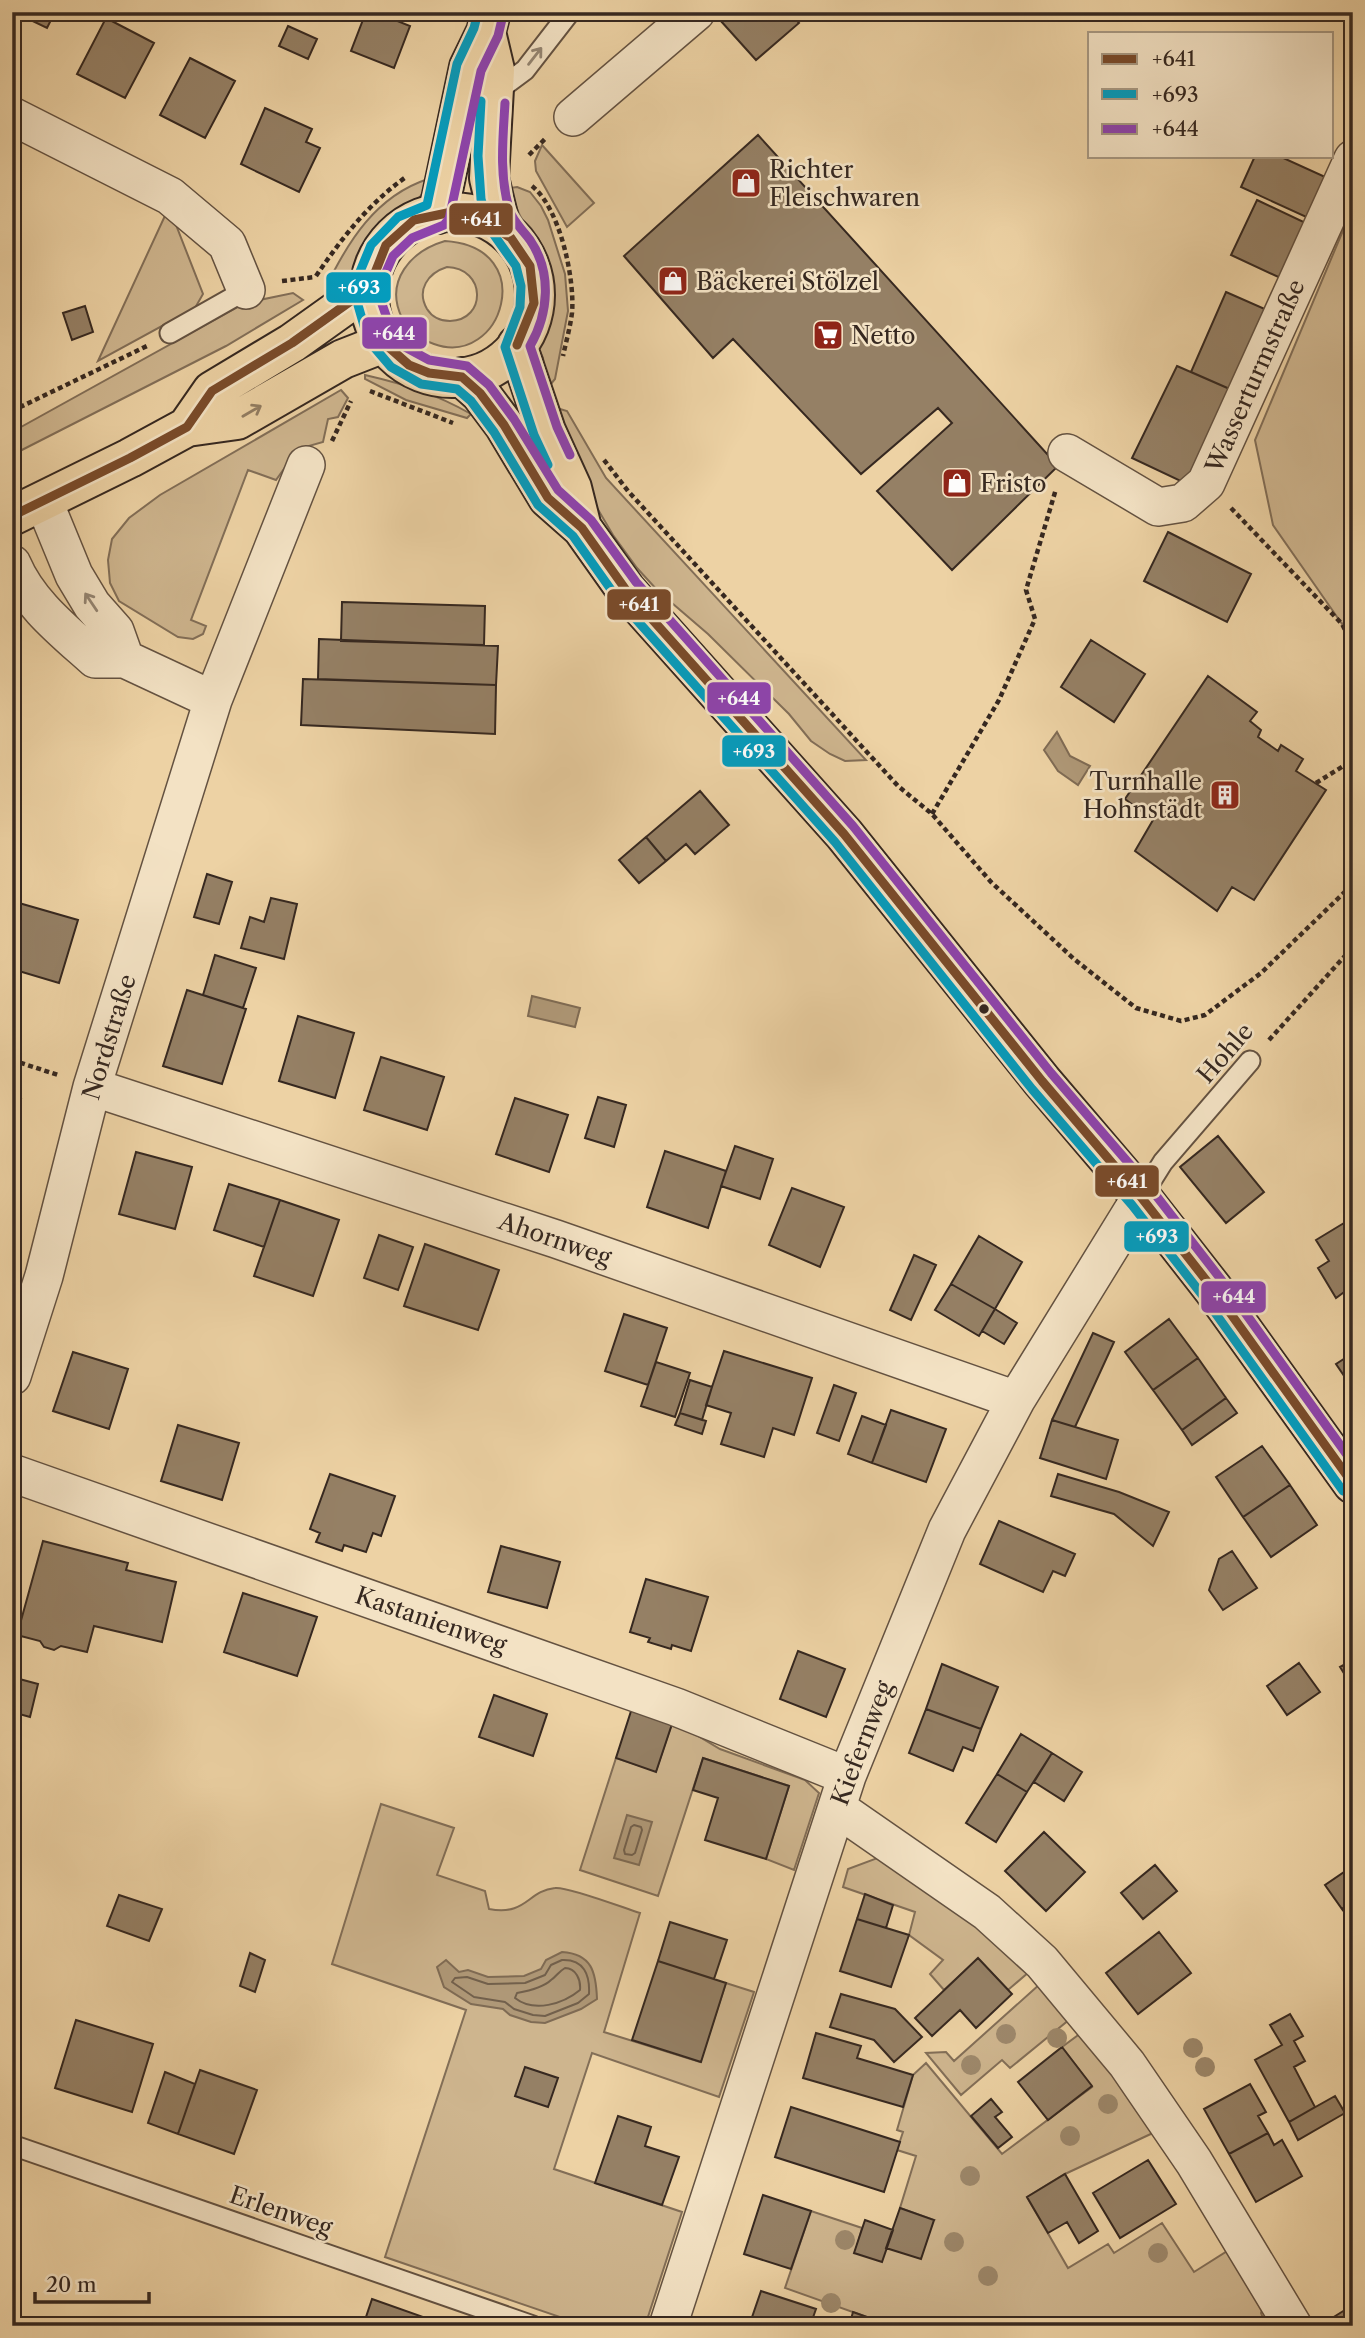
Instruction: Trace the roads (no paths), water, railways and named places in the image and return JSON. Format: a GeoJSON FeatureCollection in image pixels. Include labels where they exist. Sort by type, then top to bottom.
{"type":"FeatureCollection","features":[{"type":"Feature","properties":{"kind":"main road"},"geometry":{"type":"LineString","coordinates":[[489,22],[495,70],[489,178],[501,228]]}},
{"type":"Feature","properties":{"kind":"main road"},"geometry":{"type":"LineString","coordinates":[[438,214],[469,67],[489,22]]}},
{"type":"Feature","properties":{"kind":"main road"},"geometry":{"type":"LineString","coordinates":[[461,212],[501,228],[521,249],[533,277],[531,319],[517,345],[496,365],[485,371],[461,377],[424,373],[402,361],[384,343],[373,321],[369,288],[378,257],[387,243],[412,222],[438,214],[461,212]]}},
{"type":"Feature","properties":{"kind":"main road"},"geometry":{"type":"LineString","coordinates":[[187,427],[212,391],[292,343],[369,288]]}},
{"type":"Feature","properties":{"kind":"main road"},"geometry":{"type":"LineString","coordinates":[[28,509],[187,427],[237,420],[343,359],[384,343]]}},
{"type":"Feature","properties":{"kind":"main road"},"geometry":{"type":"LineString","coordinates":[[517,345],[546,431],[572,488],[582,528]]}},
{"type":"Feature","properties":{"kind":"main road"},"geometry":{"type":"LineString","coordinates":[[461,377],[480,393],[504,425],[548,498],[582,528],[626,590],[844,834],[1042,1081],[1141,1198],[1213,1289],[1353,1485]]}},
{"type":"Feature","properties":{"kind":"street"},"geometry":{"type":"LineString","coordinates":[[573,117],[696,12]]}},
{"type":"Feature","properties":{"kind":"street"},"geometry":{"type":"LineString","coordinates":[[12,116],[170,196],[227,244],[246,290]]}},
{"type":"Feature","properties":{"kind":"street","name":"Wasserturmstraße"},"geometry":{"type":"LineString","coordinates":[[1067,453],[1158,507],[1183,503],[1206,483],[1353,159]]}},
{"type":"Feature","properties":{"kind":"street","name":"Nordstraße"},"geometry":{"type":"LineString","coordinates":[[12,1376],[44,1276],[92,1087],[213,700],[306,465]]}},
{"type":"Feature","properties":{"kind":"street"},"geometry":{"type":"LineString","coordinates":[[28,509],[92,605],[115,631],[125,659]]}},
{"type":"Feature","properties":{"kind":"street"},"geometry":{"type":"LineString","coordinates":[[12,564],[19,580],[52,621],[95,659],[125,659],[213,700]]}},
{"type":"Feature","properties":{"kind":"street","name":"Ahornweg"},"geometry":{"type":"LineString","coordinates":[[92,1087],[556,1239],[1016,1400]]}},
{"type":"Feature","properties":{"kind":"street","name":"Kiefernweg"},"geometry":{"type":"LineString","coordinates":[[668,2326],[842,1792],[947,1530],[1016,1400],[1141,1198]]}},
{"type":"Feature","properties":{"kind":"street","name":"Kastanienweg"},"geometry":{"type":"LineString","coordinates":[[12,1473],[677,1707],[842,1792],[987,1912],[1042,1962],[1127,2064],[1194,2162],[1293,2326]]}},
{"type":"Feature","properties":{"kind":"lane"},"geometry":{"type":"LineString","coordinates":[[493,94],[525,70],[570,12]]}},
{"type":"Feature","properties":{"kind":"lane"},"geometry":{"type":"LineString","coordinates":[[170,333],[246,290]]}},
{"type":"Feature","properties":{"kind":"lane","name":"Hohle"},"geometry":{"type":"LineString","coordinates":[[1141,1198],[1163,1163],[1250,1061]]}},
{"type":"Feature","properties":{"kind":"lane","name":"Erlenweg"},"geometry":{"type":"LineString","coordinates":[[12,2145],[533,2326]]}},
{"type":"Feature","properties":{"kind":"water"},"geometry":{"type":"Polygon","coordinates":[[[1057,732],[1070,756],[1090,766],[1078,785],[1058,771],[1044,750],[1057,732]]]}},
{"type":"Feature","properties":{"kind":"water"},"geometry":{"type":"Polygon","coordinates":[[[532,996],[580,1008],[575,1027],[528,1016],[532,996]]]}},
{"type":"Feature","properties":{"kind":"water"},"geometry":{"type":"Polygon","coordinates":[[[627,1815],[652,1822],[639,1865],[614,1858],[627,1815]]]}},
{"type":"Feature","properties":{"kind":"water"},"geometry":{"type":"Polygon","coordinates":[[[562,1952],[580,1956],[590,1966],[597,1999],[581,2009],[545,2023],[531,2022],[510,2015],[503,2009],[471,2004],[444,1987],[437,1967],[446,1960],[459,1972],[468,1970],[488,1977],[524,1976],[541,1969],[546,1960],[562,1952]]]}},
{"type":"Feature","properties":{"kind":"place","name":"Richter Fleischwaren"},"geometry":{"type":"Point","coordinates":[746,183]}},
{"type":"Feature","properties":{"kind":"place","name":"Bäckerei Stölzel"},"geometry":{"type":"Point","coordinates":[673,281]}},
{"type":"Feature","properties":{"kind":"place","name":"Netto"},"geometry":{"type":"Point","coordinates":[828,335]}},
{"type":"Feature","properties":{"kind":"place","name":"Fristo"},"geometry":{"type":"Point","coordinates":[957,483]}},
{"type":"Feature","properties":{"kind":"place","name":"Turnhalle Hohnstädt"},"geometry":{"type":"Point","coordinates":[1225,795]}}]}
